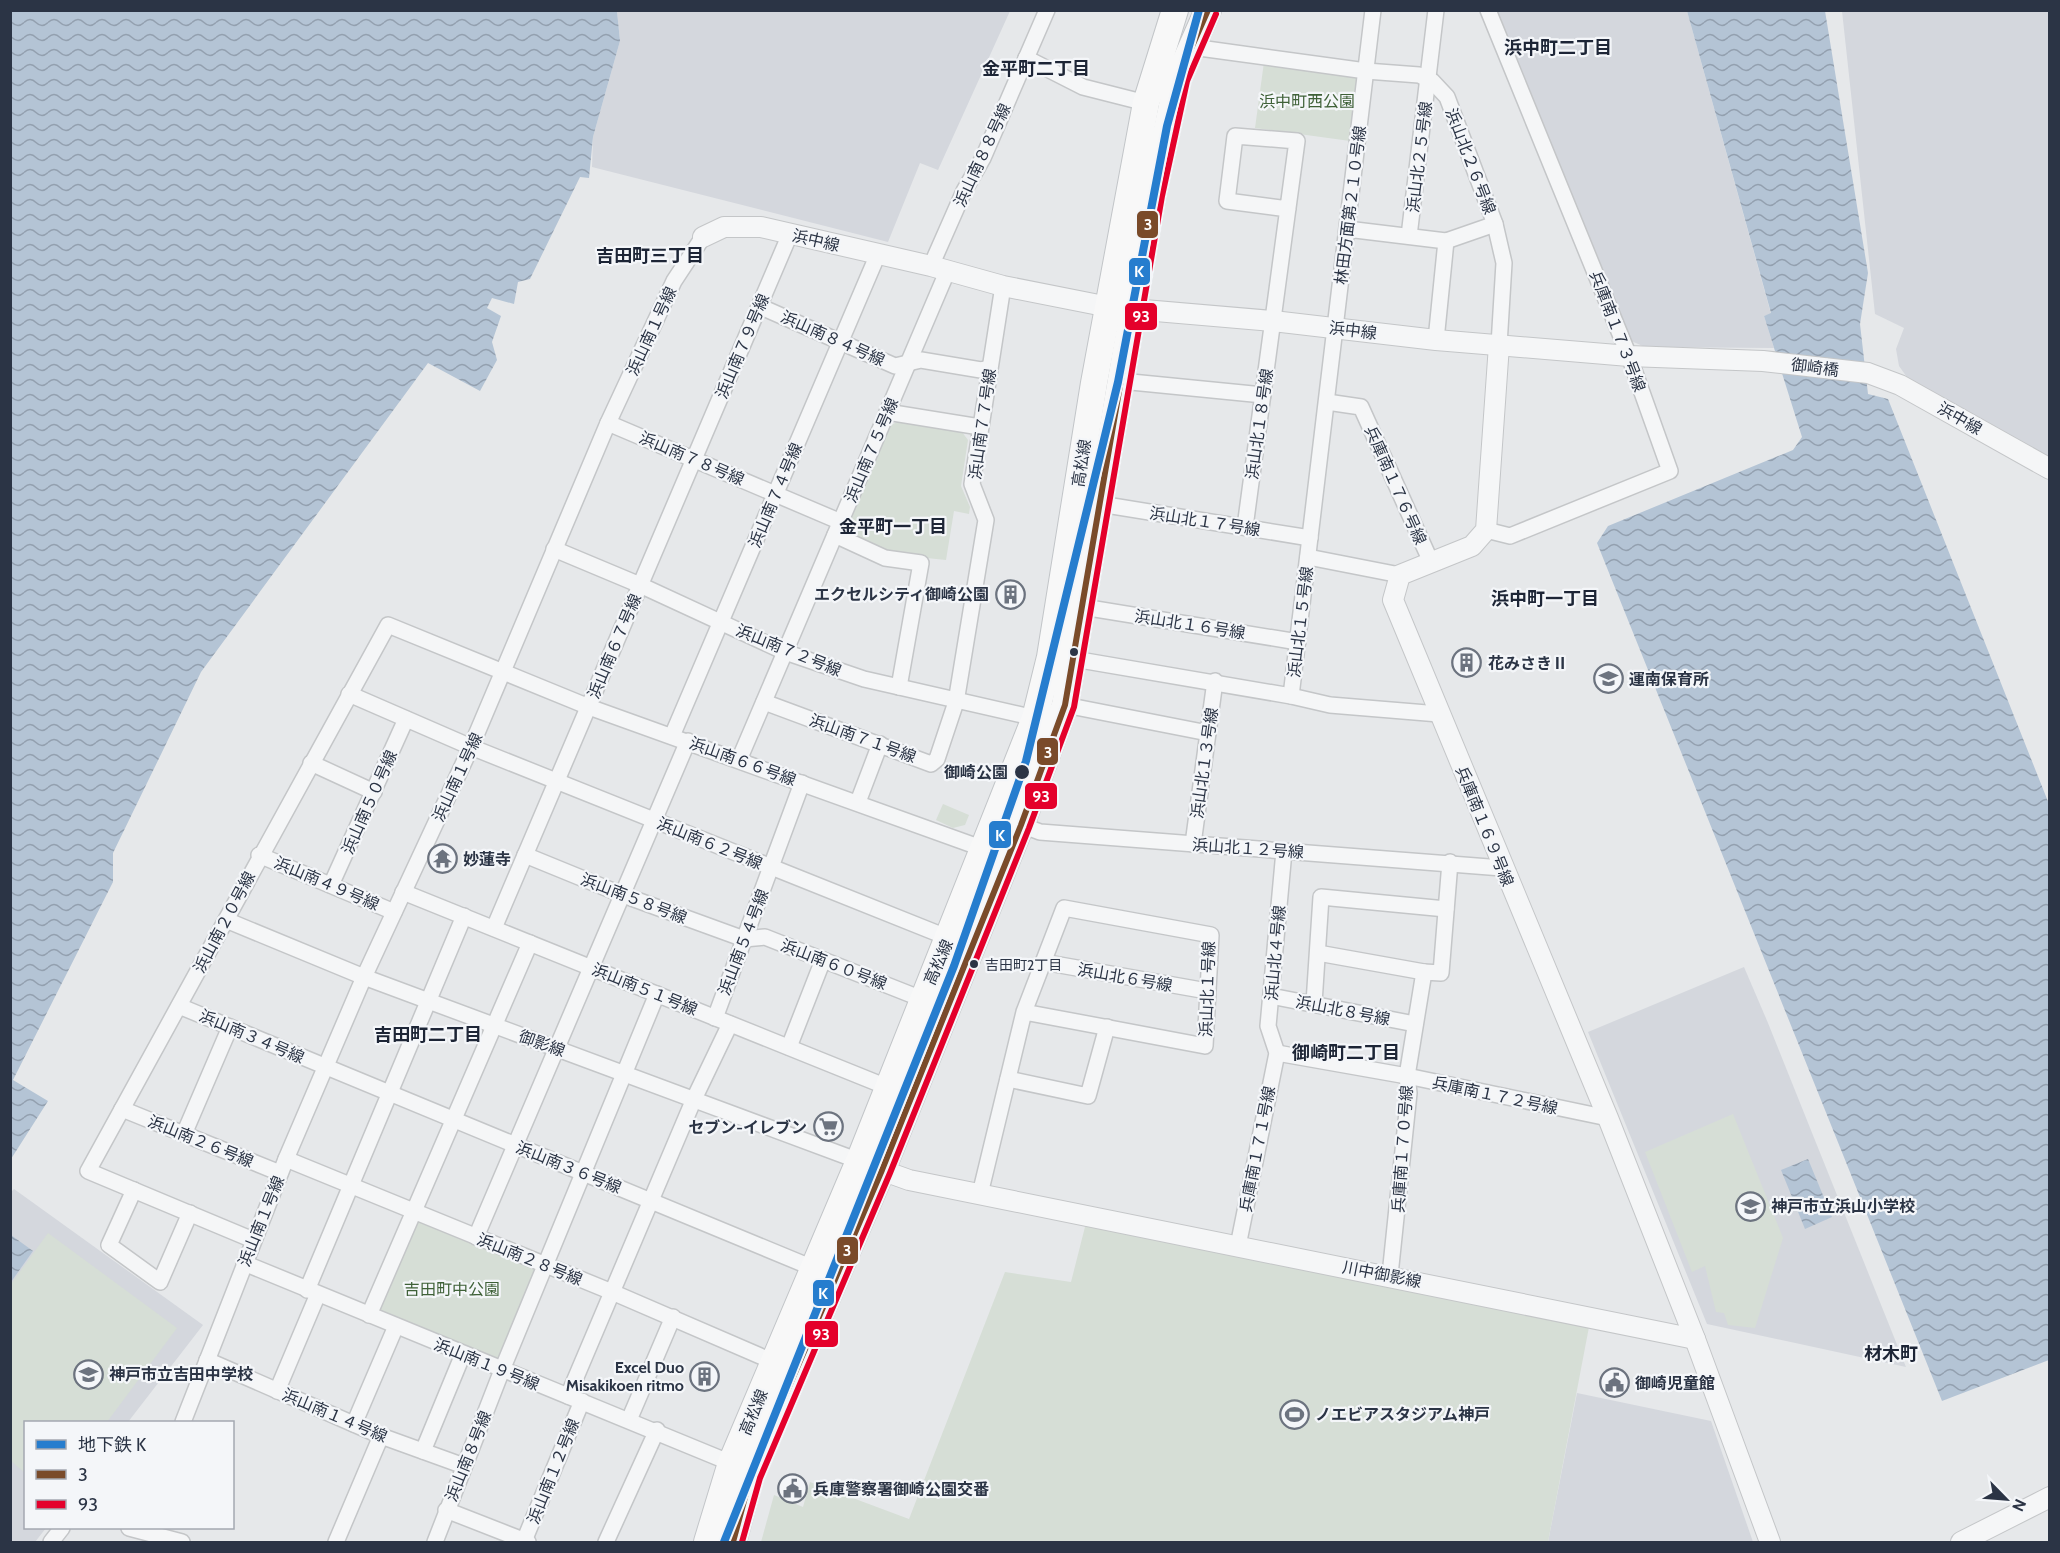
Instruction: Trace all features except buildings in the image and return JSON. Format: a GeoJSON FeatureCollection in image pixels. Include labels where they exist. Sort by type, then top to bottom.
{"type":"FeatureCollection","features":[{"type":"Feature","properties":{"kind":"main road","name":"高松線"},"geometry":{"type":"LineString","coordinates":[[733,1542],[752,1475],[870,1166],[1021,825],[1065,705],[1121,381],[1121,308],[1146,103],[1175,10]]}},
{"type":"Feature","properties":{"kind":"main road","name":"高松線"},"geometry":{"type":"LineString","coordinates":[[707,1542],[731,1463],[813,1268],[870,1166],[887,1088],[997,818],[1035,718],[1050,657],[1121,308],[1153,194],[1178,78],[1208,10]]}},
{"type":"Feature","properties":{"kind":"street","name":"浜山南８８号線"},"geometry":{"type":"LineString","coordinates":[[939,269],[964,191],[983,158],[1047,10]]}},
{"type":"Feature","properties":{"kind":"street","name":"林田方面第２１０号線"},"geometry":{"type":"LineString","coordinates":[[1335,328],[1373,10]]}},
{"type":"Feature","properties":{"kind":"street","name":"浜山北２５号線"},"geometry":{"type":"LineString","coordinates":[[1409,236],[1436,10]]}},
{"type":"Feature","properties":{"kind":"street","name":"兵庫南１７３号線"},"geometry":{"type":"LineString","coordinates":[[1486,530],[1510,536],[1670,471],[1629,356],[1488,10]]}},
{"type":"Feature","properties":{"kind":"street"},"geometry":{"type":"LineString","coordinates":[[1192,47],[1419,75],[1428,79]]}},
{"type":"Feature","properties":{"kind":"street"},"geometry":{"type":"LineString","coordinates":[[1026,58],[1083,87],[1146,103]]}},
{"type":"Feature","properties":{"kind":"street","name":"浜山北２６号線"},"geometry":{"type":"LineString","coordinates":[[1428,79],[1447,97],[1495,224],[1504,263],[1499,345]]}},
{"type":"Feature","properties":{"kind":"street","name":"浜山北１８号線"},"geometry":{"type":"LineString","coordinates":[[1245,527],[1273,321],[1288,209],[1297,141],[1235,136],[1227,201],[1288,209]]}},
{"type":"Feature","properties":{"kind":"street"},"geometry":{"type":"LineString","coordinates":[[1347,229],[1446,241],[1495,224]]}},
{"type":"Feature","properties":{"kind":"street","name":"浜中線"},"geometry":{"type":"LineString","coordinates":[[703,237],[724,227],[761,227],[1003,286],[1121,308],[1273,321],[1436,340],[1629,356],[1763,361]]}},
{"type":"Feature","properties":{"kind":"street","name":"浜山南７９号線"},"geometry":{"type":"LineString","coordinates":[[640,585],[790,234]]}},
{"type":"Feature","properties":{"kind":"street","name":"浜山南１号線"},"geometry":{"type":"LineString","coordinates":[[183,1421],[253,1239],[364,977],[471,747],[608,423],[674,281],[703,237]]}},
{"type":"Feature","properties":{"kind":"street"},"geometry":{"type":"LineString","coordinates":[[1436,340],[1446,241]]}},
{"type":"Feature","properties":{"kind":"street","name":"浜山南７４号線"},"geometry":{"type":"LineString","coordinates":[[672,735],[878,254]]}},
{"type":"Feature","properties":{"kind":"street","name":"浜山南７５号線"},"geometry":{"type":"LineString","coordinates":[[739,760],[908,363],[939,269]]}},
{"type":"Feature","properties":{"kind":"street","name":"浜山南７７号線"},"geometry":{"type":"LineString","coordinates":[[956,702],[986,520],[972,484],[1003,286]]}},
{"type":"Feature","properties":{"kind":"street","name":"浜山南８４号線"},"geometry":{"type":"LineString","coordinates":[[759,306],[895,366],[921,360],[981,370],[989,368]]}},
{"type":"Feature","properties":{"kind":"street","name":"浜山北１５号線"},"geometry":{"type":"LineString","coordinates":[[1074,658],[1291,696],[1335,328]]}},
{"type":"Feature","properties":{"kind":"street"},"geometry":{"type":"LineString","coordinates":[[1308,557],[1400,575],[1472,546],[1486,530],[1499,345]]}},
{"type":"Feature","properties":{"kind":"street","name":"御崎橋"},"geometry":{"type":"LineString","coordinates":[[1763,361],[1868,373]]}},
{"type":"Feature","properties":{"kind":"street","name":"浜中線"},"geometry":{"type":"LineString","coordinates":[[1868,373],[1900,384],[2049,469]]}},
{"type":"Feature","properties":{"kind":"street"},"geometry":{"type":"LineString","coordinates":[[1121,381],[1263,395]]}},
{"type":"Feature","properties":{"kind":"street","name":"兵庫南１７６号線"},"geometry":{"type":"LineString","coordinates":[[1326,402],[1361,407],[1431,562]]}},
{"type":"Feature","properties":{"kind":"street"},"geometry":{"type":"LineString","coordinates":[[887,412],[980,427]]}},
{"type":"Feature","properties":{"kind":"street","name":"浜山南７８号線"},"geometry":{"type":"LineString","coordinates":[[608,423],[776,493],[885,558],[921,563],[899,687]]}},
{"type":"Feature","properties":{"kind":"street","name":"浜山北１７号線"},"geometry":{"type":"LineString","coordinates":[[1100,504],[1310,538]]}},
{"type":"Feature","properties":{"kind":"street","name":"浜山南７２号線"},"geometry":{"type":"LineString","coordinates":[[554,549],[640,585],[785,652],[864,679],[956,702],[1035,718]]}},
{"type":"Feature","properties":{"kind":"street","name":"兵庫南１６９号線"},"geometry":{"type":"LineString","coordinates":[[1400,575],[1393,600],[1502,868],[1608,1118],[1695,1339]]}},
{"type":"Feature","properties":{"kind":"street","name":"浜山南６７号線"},"geometry":{"type":"LineString","coordinates":[[494,928],[640,585]]}},
{"type":"Feature","properties":{"kind":"street","name":"浜山北１６号線"},"geometry":{"type":"LineString","coordinates":[[1083,607],[1298,642]]}},
{"type":"Feature","properties":{"kind":"street","name":"浜山南２０号線"},"geometry":{"type":"LineString","coordinates":[[253,1239],[88,1171],[388,625],[501,673]]}},
{"type":"Feature","properties":{"kind":"street","name":"浜山南６６号線"},"geometry":{"type":"LineString","coordinates":[[501,673],[588,707],[672,735],[984,849]]}},
{"type":"Feature","properties":{"kind":"street","name":"浜山北１３号線"},"geometry":{"type":"LineString","coordinates":[[1193,844],[1215,681]]}},
{"type":"Feature","properties":{"kind":"street","name":"浜山南６２号線"},"geometry":{"type":"LineString","coordinates":[[349,694],[471,747],[949,938]]}},
{"type":"Feature","properties":{"kind":"street"},"geometry":{"type":"LineString","coordinates":[[1291,696],[1330,705],[1439,714]]}},
{"type":"Feature","properties":{"kind":"street","name":"浜山南７１号線"},"geometry":{"type":"LineString","coordinates":[[764,702],[931,764],[937,759],[956,702]]}},
{"type":"Feature","properties":{"kind":"street"},"geometry":{"type":"LineString","coordinates":[[1065,705],[1208,733]]}},
{"type":"Feature","properties":{"kind":"street","name":"浜山南５０号線"},"geometry":{"type":"LineString","coordinates":[[331,885],[406,719]]}},
{"type":"Feature","properties":{"kind":"street"},"geometry":{"type":"LineString","coordinates":[[476,1237],[688,741]]}},
{"type":"Feature","properties":{"kind":"street"},"geometry":{"type":"LineString","coordinates":[[858,802],[880,744]]}},
{"type":"Feature","properties":{"kind":"street"},"geometry":{"type":"LineString","coordinates":[[311,763],[374,792]]}},
{"type":"Feature","properties":{"kind":"street","name":"浜山南５４号線"},"geometry":{"type":"LineString","coordinates":[[715,1017],[802,783]]}},
{"type":"Feature","properties":{"kind":"street","name":"浜山北１２号線"},"geometry":{"type":"LineString","coordinates":[[997,818],[1040,832],[1450,862],[1502,868]]}},
{"type":"Feature","properties":{"kind":"street","name":"浜山北４号線"},"geometry":{"type":"LineString","coordinates":[[1276,1053],[1268,1026],[1284,851]]}},
{"type":"Feature","properties":{"kind":"street","name":"浜山南４９号線"},"geometry":{"type":"LineString","coordinates":[[260,855],[394,912]]}},
{"type":"Feature","properties":{"kind":"street","name":"浜山南５８号線"},"geometry":{"type":"LineString","coordinates":[[525,855],[623,895],[744,939]]}},
{"type":"Feature","properties":{"kind":"street"},"geometry":{"type":"LineString","coordinates":[[1318,953],[1441,973],[1450,862]]}},
{"type":"Feature","properties":{"kind":"street","name":"浜山南５１号線"},"geometry":{"type":"LineString","coordinates":[[404,892],[887,1088]]}},
{"type":"Feature","properties":{"kind":"street"},"geometry":{"type":"LineString","coordinates":[[1314,1003],[1321,897],[1446,909]]}},
{"type":"Feature","properties":{"kind":"street","name":"浜山北１号線"},"geometry":{"type":"LineString","coordinates":[[980,1194],[1024,1012],[1064,908],[1210,934],[1204,1046],[1024,1012]]}},
{"type":"Feature","properties":{"kind":"street"},"geometry":{"type":"LineString","coordinates":[[277,1390],[352,1186],[464,916]]}},
{"type":"Feature","properties":{"kind":"street","name":"御影線"},"geometry":{"type":"LineString","coordinates":[[226,920],[364,977],[870,1166]]}},
{"type":"Feature","properties":{"kind":"street","name":"浜山南６０号線"},"geometry":{"type":"LineString","coordinates":[[744,939],[765,937],[922,999]]}},
{"type":"Feature","properties":{"kind":"street"},"geometry":{"type":"LineString","coordinates":[[369,1315],[530,943]]}},
{"type":"Feature","properties":{"kind":"street"},"geometry":{"type":"LineString","coordinates":[[789,1047],[823,960]]}},
{"type":"Feature","properties":{"kind":"street","name":"浜山北６号線"},"geometry":{"type":"LineString","coordinates":[[1043,962],[1207,991]]}},
{"type":"Feature","properties":{"kind":"street","name":"兵庫南１７０号線"},"geometry":{"type":"LineString","coordinates":[[1390,1275],[1408,1094],[1407,1076],[1424,972]]}},
{"type":"Feature","properties":{"kind":"street","name":"浜山南８号線"},"geometry":{"type":"LineString","coordinates":[[435,1542],[502,1370],[657,994]]}},
{"type":"Feature","properties":{"kind":"street","name":"浜山北８号線"},"geometry":{"type":"LineString","coordinates":[[1271,996],[1415,1024]]}},
{"type":"Feature","properties":{"kind":"street","name":"浜山南３４号線"},"geometry":{"type":"LineString","coordinates":[[179,1005],[325,1067]]}},
{"type":"Feature","properties":{"kind":"street","name":"浜山南１２号線"},"geometry":{"type":"LineString","coordinates":[[526,1542],[612,1292],[694,1099],[730,1024]]}},
{"type":"Feature","properties":{"kind":"street"},"geometry":{"type":"LineString","coordinates":[[184,1134],[230,1027]]}},
{"type":"Feature","properties":{"kind":"street"},"geometry":{"type":"LineString","coordinates":[[1008,1078],[1088,1096],[1107,1027]]}},
{"type":"Feature","properties":{"kind":"street","name":"兵庫南１７２号線"},"geometry":{"type":"LineString","coordinates":[[1276,1053],[1407,1076],[1608,1118]]}},
{"type":"Feature","properties":{"kind":"street","name":"兵庫南１７１号線"},"geometry":{"type":"LineString","coordinates":[[1238,1246],[1276,1053]]}},
{"type":"Feature","properties":{"kind":"street","name":"浜山南３６号線"},"geometry":{"type":"LineString","coordinates":[[325,1067],[813,1268]]}},
{"type":"Feature","properties":{"kind":"street","name":"浜山南２６号線"},"geometry":{"type":"LineString","coordinates":[[122,1109],[184,1134],[283,1166]]}},
{"type":"Feature","properties":{"kind":"street","name":"浜山南２８号線"},"geometry":{"type":"LineString","coordinates":[[283,1166],[352,1186],[673,1317],[774,1362]]}},
{"type":"Feature","properties":{"kind":"street","name":"川中御影線"},"geometry":{"type":"LineString","coordinates":[[870,1166],[909,1180],[1390,1275],[1695,1339]]}},
{"type":"Feature","properties":{"kind":"street"},"geometry":{"type":"LineString","coordinates":[[134,1190],[109,1245],[160,1282],[190,1213]]}},
{"type":"Feature","properties":{"kind":"street","name":"浜山南１９号線"},"geometry":{"type":"LineString","coordinates":[[244,1263],[731,1463]]}},
{"type":"Feature","properties":{"kind":"street"},"geometry":{"type":"LineString","coordinates":[[629,1420],[673,1317]]}},
{"type":"Feature","properties":{"kind":"street"},"geometry":{"type":"LineString","coordinates":[[354,1424],[396,1326]]}},
{"type":"Feature","properties":{"kind":"street"},"geometry":{"type":"LineString","coordinates":[[1695,1339],[1770,1542]]}},
{"type":"Feature","properties":{"kind":"street"},"geometry":{"type":"LineString","coordinates":[[423,1451],[463,1354]]}},
{"type":"Feature","properties":{"kind":"street","name":"浜山南１４号線"},"geometry":{"type":"LineString","coordinates":[[207,1360],[381,1436],[464,1467]]}},
{"type":"Feature","properties":{"kind":"street"},"geometry":{"type":"LineString","coordinates":[[606,1542],[657,1431]]}},
{"type":"Feature","properties":{"kind":"street"},"geometry":{"type":"LineString","coordinates":[[336,1542],[381,1436]]}},
{"type":"Feature","properties":{"kind":"street"},"geometry":{"type":"LineString","coordinates":[[1960,1542],[2049,1497]]}},
{"type":"Feature","properties":{"kind":"street"},"geometry":{"type":"LineString","coordinates":[[446,1510],[526,1542]]}},
{"type":"Feature","properties":{"kind":"street"},"geometry":{"type":"LineString","coordinates":[[51,1542],[61,1529]]}},
{"type":"Feature","properties":{"kind":"street"},"geometry":{"type":"LineString","coordinates":[[136,1532],[182,1542]]}},
{"type":"Feature","properties":{"kind":"shaded area"},"geometry":{"type":"Polygon","coordinates":[[[617,11],[1010,11],[938,170],[920,163],[888,242],[592,167],[593,137],[620,41],[617,11]]]}},
{"type":"Feature","properties":{"kind":"shaded area"},"geometry":{"type":"Polygon","coordinates":[[[1497,11],[1687,11],[1771,314],[1764,316],[1774,348],[1645,347],[1629,340],[1497,11]]]}},
{"type":"Feature","properties":{"kind":"shaded area"},"geometry":{"type":"Polygon","coordinates":[[[1842,11],[2049,11],[2049,458],[1909,380],[1899,366],[1896,349],[1904,328],[1875,314],[1842,11]]]}},
{"type":"Feature","properties":{"kind":"shaded area","name":"神戸市立浜山小学校"},"geometry":{"type":"Polygon","coordinates":[[[1744,967],[1906,1367],[1707,1324],[1588,1032],[1744,967]]]}},
{"type":"Feature","properties":{"kind":"shaded area","name":"神戸市立吉田中学校"},"geometry":{"type":"Polygon","coordinates":[[[14,1189],[203,1325],[129,1421],[24,1421],[24,1529],[45,1529],[35,1542],[11,1542],[10,1193],[14,1189]]]}},
{"type":"Feature","properties":{"kind":"shaded area"},"geometry":{"type":"Polygon","coordinates":[[[1577,1393],[1711,1421],[1753,1542],[1548,1542],[1577,1393]]]}},
{"type":"Feature","properties":{"kind":"green space","name":"浜中町西公園"},"geometry":{"type":"Polygon","coordinates":[[[1264,62],[1359,75],[1350,141],[1255,128],[1264,62]]]}},
{"type":"Feature","properties":{"kind":"green space"},"geometry":{"type":"Polygon","coordinates":[[[897,422],[962,432],[968,440],[961,486],[970,507],[969,514],[954,511],[946,560],[888,554],[847,536],[844,528],[889,426],[897,422]]]}},
{"type":"Feature","properties":{"kind":"green space"},"geometry":{"type":"Polygon","coordinates":[[[943,804],[969,815],[965,825],[953,828],[936,820],[943,804]]]}},
{"type":"Feature","properties":{"kind":"green space"},"geometry":{"type":"Polygon","coordinates":[[[1733,1114],[1783,1238],[1755,1328],[1728,1325],[1724,1313],[1716,1312],[1705,1266],[1692,1272],[1645,1152],[1733,1114]]]}},
{"type":"Feature","properties":{"kind":"green space","name":"吉田町中公園"},"geometry":{"type":"Polygon","coordinates":[[[415,1220],[537,1268],[500,1361],[372,1310],[415,1220]]]}},
{"type":"Feature","properties":{"kind":"green space"},"geometry":{"type":"Polygon","coordinates":[[[1086,1223],[1589,1327],[1548,1542],[761,1542],[774,1495],[803,1507],[810,1482],[909,1519],[1005,1272],[1071,1282],[1086,1223]]]}},
{"type":"Feature","properties":{"kind":"green space","name":"神戸市立吉田中学校"},"geometry":{"type":"Polygon","coordinates":[[[48,1233],[177,1328],[108,1421],[24,1421],[24,1472],[11,1461],[11,1284],[48,1233]]]}},
{"type":"Feature","properties":{"kind":"water"},"geometry":{"type":"Polygon","coordinates":[[[11,10],[617,11],[620,41],[593,137],[589,178],[580,177],[530,279],[518,282],[514,304],[492,298],[487,308],[501,316],[492,342],[497,360],[480,391],[428,363],[201,672],[113,853],[113,882],[13,1080],[48,1101],[11,1159],[11,10]]]}},
{"type":"Feature","properties":{"kind":"water"},"geometry":{"type":"Polygon","coordinates":[[[1687,11],[1825,11],[1868,273],[1860,324],[1868,394],[1888,399],[2049,804],[2049,1360],[1942,1401],[1597,543],[1608,526],[1793,450],[1802,437],[1764,316],[1771,313],[1687,11]]]}},
{"type":"Feature","properties":{"kind":"water"},"geometry":{"type":"Polygon","coordinates":[[[1808,1159],[1832,1217],[1805,1229],[1781,1170],[1808,1159]]]}},
{"type":"Feature","properties":{"kind":"water"},"geometry":{"type":"Polygon","coordinates":[[[11,1235],[33,1251],[11,1282],[11,1235]]]}},
{"type":"Feature","properties":{"kind":"metro line","name":"K"},"geometry":{"type":"LineString","coordinates":[[724,1542],[954,966],[1026,761],[1118,382],[1167,126],[1199,10]]}},
{"type":"Feature","properties":{"kind":"transit line","name":"3"},"geometry":{"type":"LineString","coordinates":[[733,1542],[751,1475],[882,1170],[1021,825],[1065,705],[1153,194],[1178,78],[1208,10]]}},
{"type":"Feature","properties":{"kind":"transit line","name":"93"},"geometry":{"type":"LineString","coordinates":[[742,1542],[760,1478],[890,1173],[1029,828],[1074,707],[1162,196],[1187,81],[1216,14]]}},
{"type":"Feature","properties":{"kind":"place","name":"エクセルシティ御崎公園"},"geometry":{"type":"Point","coordinates":[1010,594]}},
{"type":"Feature","properties":{"kind":"place","name":"花みさきⅡ"},"geometry":{"type":"Point","coordinates":[1467,663]}},
{"type":"Feature","properties":{"kind":"place","name":"運南保育所"},"geometry":{"type":"Point","coordinates":[1608,679]}},
{"type":"Feature","properties":{"kind":"place","name":"御崎公園"},"geometry":{"type":"Point","coordinates":[1022,772]}},
{"type":"Feature","properties":{"kind":"place","name":"妙蓮寺"},"geometry":{"type":"Point","coordinates":[442,859]}},
{"type":"Feature","properties":{"kind":"place","name":"吉田町2丁目"},"geometry":{"type":"Point","coordinates":[974,964]}},
{"type":"Feature","properties":{"kind":"place","name":"セブン-イレブン"},"geometry":{"type":"Point","coordinates":[828,1127]}},
{"type":"Feature","properties":{"kind":"place","name":"神戸市立浜山小学校"},"geometry":{"type":"Point","coordinates":[1750,1206]}},
{"type":"Feature","properties":{"kind":"place","name":"神戸市立吉田中学校"},"geometry":{"type":"Point","coordinates":[88,1374]}},
{"type":"Feature","properties":{"kind":"place","name":"Excel Duo Misakikoen ritmo"},"geometry":{"type":"Point","coordinates":[705,1376]}},
{"type":"Feature","properties":{"kind":"place","name":"御崎児童館"},"geometry":{"type":"Point","coordinates":[1614,1383]}},
{"type":"Feature","properties":{"kind":"place","name":"ノエビアスタジアム神戸"},"geometry":{"type":"Point","coordinates":[1294,1414]}},
{"type":"Feature","properties":{"kind":"place","name":"兵庫警察署御崎公園交番"},"geometry":{"type":"Point","coordinates":[792,1489]}},
{"type":"Feature","properties":{"kind":"district","name":"浜中町二丁目"},"geometry":{"type":"Point","coordinates":[1558,48]}},
{"type":"Feature","properties":{"kind":"district","name":"金平町二丁目"},"geometry":{"type":"Point","coordinates":[1036,69]}},
{"type":"Feature","properties":{"kind":"district","name":"吉田町三丁目"},"geometry":{"type":"Point","coordinates":[650,256]}},
{"type":"Feature","properties":{"kind":"district","name":"金平町一丁目"},"geometry":{"type":"Point","coordinates":[893,527]}},
{"type":"Feature","properties":{"kind":"district","name":"浜中町一丁目"},"geometry":{"type":"Point","coordinates":[1545,599]}},
{"type":"Feature","properties":{"kind":"district","name":"吉田町二丁目"},"geometry":{"type":"Point","coordinates":[428,1035]}},
{"type":"Feature","properties":{"kind":"district","name":"御崎町二丁目"},"geometry":{"type":"Point","coordinates":[1346,1053]}},
{"type":"Feature","properties":{"kind":"district","name":"材木町"},"geometry":{"type":"Point","coordinates":[1891,1354]}}]}
